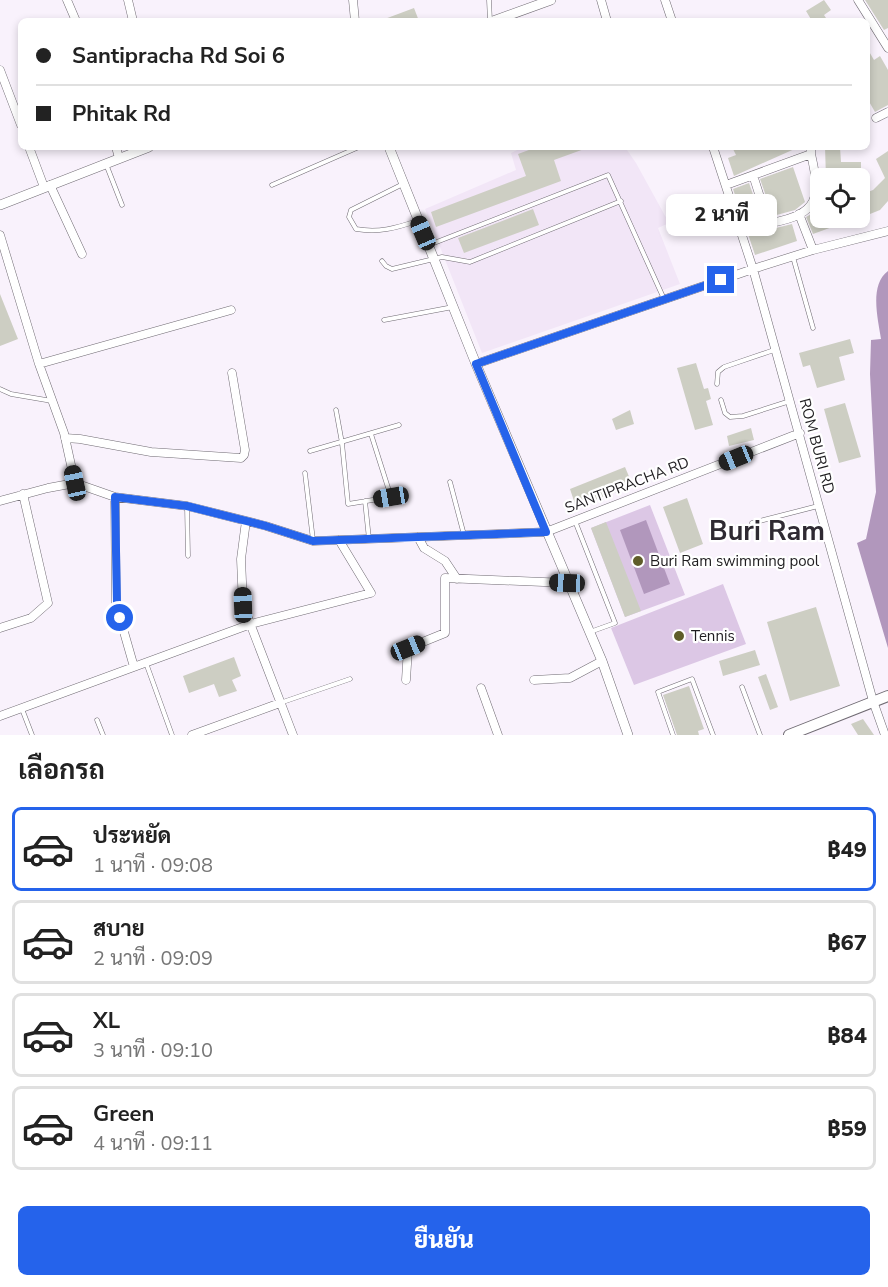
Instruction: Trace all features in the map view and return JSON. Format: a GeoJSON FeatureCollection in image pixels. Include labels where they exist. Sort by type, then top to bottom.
{"type":"FeatureCollection","features":[{"type":"Feature","properties":{"kind":"main road"},"geometry":{"type":"LineString","coordinates":[[789,735],[888,696]]}},
{"type":"Feature","properties":{"kind":"street"},"geometry":{"type":"LineString","coordinates":[[68,0],[75,18]]}},
{"type":"Feature","properties":{"kind":"street"},"geometry":{"type":"LineString","coordinates":[[128,0],[132,18]]}},
{"type":"Feature","properties":{"kind":"street"},"geometry":{"type":"LineString","coordinates":[[353,0],[355,18]]}},
{"type":"Feature","properties":{"kind":"street"},"geometry":{"type":"LineString","coordinates":[[500,18],[551,0]]}},
{"type":"Feature","properties":{"kind":"street"},"geometry":{"type":"LineString","coordinates":[[601,0],[606,18]]}},
{"type":"Feature","properties":{"kind":"street"},"geometry":{"type":"LineString","coordinates":[[666,0],[671,18]]}},
{"type":"Feature","properties":{"kind":"street"},"geometry":{"type":"LineString","coordinates":[[858,0],[869,18]]}},
{"type":"Feature","properties":{"kind":"street"},"geometry":{"type":"LineString","coordinates":[[870,19],[888,48]]}},
{"type":"Feature","properties":{"kind":"street"},"geometry":{"type":"LineString","coordinates":[[0,70],[18,117]]}},
{"type":"Feature","properties":{"kind":"street"},"geometry":{"type":"LineString","coordinates":[[876,118],[888,112]]}},
{"type":"Feature","properties":{"kind":"street"},"geometry":{"type":"LineString","coordinates":[[30,150],[82,254]]}},
{"type":"Feature","properties":{"kind":"street"},"geometry":{"type":"LineString","coordinates":[[117,150],[119,158]]}},
{"type":"Feature","properties":{"kind":"street"},"geometry":{"type":"LineString","coordinates":[[0,205],[141,150]]}},
{"type":"Feature","properties":{"kind":"street"},"geometry":{"type":"LineString","coordinates":[[390,150],[476,364],[602,661],[628,735]]}},
{"type":"Feature","properties":{"kind":"street","name":"ROM BURI RD"},"geometry":{"type":"LineString","coordinates":[[714,150],[753,269],[873,701],[885,735]]}},
{"type":"Feature","properties":{"kind":"street"},"geometry":{"type":"LineString","coordinates":[[726,185],[811,151],[816,178],[815,199],[809,210],[771,223],[767,219],[753,175]]}},
{"type":"Feature","properties":{"kind":"street"},"geometry":{"type":"LineString","coordinates":[[799,214],[813,250]]}},
{"type":"Feature","properties":{"kind":"street"},"geometry":{"type":"LineString","coordinates":[[476,364],[753,269],[884,231],[888,225]]}},
{"type":"Feature","properties":{"kind":"street"},"geometry":{"type":"LineString","coordinates":[[0,235],[39,364],[65,438],[75,483],[0,501]]}},
{"type":"Feature","properties":{"kind":"street"},"geometry":{"type":"LineString","coordinates":[[39,364],[231,310]]}},
{"type":"Feature","properties":{"kind":"street"},"geometry":{"type":"LineString","coordinates":[[65,438],[151,452],[241,458],[245,450],[232,373]]}},
{"type":"Feature","properties":{"kind":"street","name":"SANTIPRACHA RD"},"geometry":{"type":"LineString","coordinates":[[75,483],[115,497],[187,506],[313,541],[546,532],[800,432]]}},
{"type":"Feature","properties":{"kind":"street"},"geometry":{"type":"LineString","coordinates":[[0,628],[31,618],[48,603],[22,494]]}},
{"type":"Feature","properties":{"kind":"street"},"geometry":{"type":"LineString","coordinates":[[115,497],[117,604],[134,667]]}},
{"type":"Feature","properties":{"kind":"street"},"geometry":{"type":"LineString","coordinates":[[246,521],[242,560],[243,605],[293,735]]}},
{"type":"Feature","properties":{"kind":"street"},"geometry":{"type":"LineString","coordinates":[[418,537],[424,548],[445,561],[457,579]]}},
{"type":"Feature","properties":{"kind":"street"},"geometry":{"type":"LineString","coordinates":[[0,716],[251,624],[371,593],[339,540]]}},
{"type":"Feature","properties":{"kind":"street"},"geometry":{"type":"LineString","coordinates":[[406,680],[408,648],[446,633],[445,578],[567,583]]}},
{"type":"Feature","properties":{"kind":"street"},"geometry":{"type":"LineString","coordinates":[[534,681],[570,678],[602,661]]}},
{"type":"Feature","properties":{"kind":"street"},"geometry":{"type":"LineString","coordinates":[[481,688],[498,735]]}},
{"type":"Feature","properties":{"kind":"street"},"geometry":{"type":"LineString","coordinates":[[192,735],[280,702]]}},
{"type":"Feature","properties":{"kind":"lane"},"geometry":{"type":"LineString","coordinates":[[489,0],[491,18]]}},
{"type":"Feature","properties":{"kind":"lane"},"geometry":{"type":"LineString","coordinates":[[272,185],[352,150]]}},
{"type":"Feature","properties":{"kind":"lane"},"geometry":{"type":"LineString","coordinates":[[105,164],[122,205]]}},
{"type":"Feature","properties":{"kind":"lane"},"geometry":{"type":"LineString","coordinates":[[428,245],[608,175],[664,299]]}},
{"type":"Feature","properties":{"kind":"lane"},"geometry":{"type":"LineString","coordinates":[[403,183],[351,210],[349,217],[356,229],[378,231],[386,231],[418,221]]}},
{"type":"Feature","properties":{"kind":"lane"},"geometry":{"type":"LineString","coordinates":[[382,261],[386,267],[392,269],[447,257],[470,262],[621,201]]}},
{"type":"Feature","properties":{"kind":"lane"},"geometry":{"type":"LineString","coordinates":[[793,257],[813,328]]}},
{"type":"Feature","properties":{"kind":"lane"},"geometry":{"type":"LineString","coordinates":[[384,320],[454,306]]}},
{"type":"Feature","properties":{"kind":"lane"},"geometry":{"type":"LineString","coordinates":[[717,384],[717,372],[724,367],[776,350]]}},
{"type":"Feature","properties":{"kind":"lane"},"geometry":{"type":"LineString","coordinates":[[0,389],[11,394],[52,401]]}},
{"type":"Feature","properties":{"kind":"lane"},"geometry":{"type":"LineString","coordinates":[[721,400],[725,413],[730,417],[743,416],[791,400]]}},
{"type":"Feature","properties":{"kind":"lane"},"geometry":{"type":"LineString","coordinates":[[336,410],[348,504],[391,497],[371,434]]}},
{"type":"Feature","properties":{"kind":"lane"},"geometry":{"type":"LineString","coordinates":[[310,451],[399,425]]}},
{"type":"Feature","properties":{"kind":"lane"},"geometry":{"type":"LineString","coordinates":[[305,473],[313,541]]}},
{"type":"Feature","properties":{"kind":"lane"},"geometry":{"type":"LineString","coordinates":[[450,482],[464,535]]}},
{"type":"Feature","properties":{"kind":"lane"},"geometry":{"type":"LineString","coordinates":[[365,501],[369,539]]}},
{"type":"Feature","properties":{"kind":"lane"},"geometry":{"type":"LineString","coordinates":[[187,506],[188,556]]}},
{"type":"Feature","properties":{"kind":"lane"},"geometry":{"type":"LineString","coordinates":[[752,524],[819,506]]}},
{"type":"Feature","properties":{"kind":"lane"},"geometry":{"type":"LineString","coordinates":[[574,520],[615,623],[589,633]]}},
{"type":"Feature","properties":{"kind":"lane"},"geometry":{"type":"LineString","coordinates":[[146,663],[172,735]]}},
{"type":"Feature","properties":{"kind":"lane"},"geometry":{"type":"LineString","coordinates":[[673,735],[658,692],[692,678],[713,735]]}},
{"type":"Feature","properties":{"kind":"lane"},"geometry":{"type":"LineString","coordinates":[[280,702],[350,679]]}},
{"type":"Feature","properties":{"kind":"lane"},"geometry":{"type":"LineString","coordinates":[[742,687],[760,735]]}},
{"type":"Feature","properties":{"kind":"lane"},"geometry":{"type":"LineString","coordinates":[[22,708],[32,735]]}},
{"type":"Feature","properties":{"kind":"lane"},"geometry":{"type":"LineString","coordinates":[[98,720],[103,735]]}},
{"type":"Feature","properties":{"kind":"shaded area"},"geometry":{"type":"Polygon","coordinates":[[[517,150],[627,150],[669,223],[658,228],[680,284],[482,353],[425,209],[516,170],[511,153],[517,150]]]}},
{"type":"Feature","properties":{"kind":"shaded area"},"geometry":{"type":"Polygon","coordinates":[[[888,271],[888,648],[857,543],[866,539],[876,492],[870,374],[871,340],[881,339],[876,303],[877,293],[882,277],[888,271]]]}},
{"type":"Feature","properties":{"kind":"shaded area","name":"Buri Ram swimming pool"},"geometry":{"type":"Polygon","coordinates":[[[650,505],[685,595],[625,617],[591,528],[650,505]]]}},
{"type":"Feature","properties":{"kind":"shaded area"},"geometry":{"type":"Polygon","coordinates":[[[646,520],[670,584],[644,594],[620,530],[646,520]]]}},
{"type":"Feature","properties":{"kind":"shaded area","name":"Tennis"},"geometry":{"type":"Polygon","coordinates":[[[723,584],[746,644],[634,685],[611,628],[723,584]]]}},
{"type":"Feature","properties":{"kind":"building"},"geometry":{"type":"Polygon","coordinates":[[[824,0],[831,10],[824,15],[826,18],[810,18],[806,11],[824,0]]]}},
{"type":"Feature","properties":{"kind":"building"},"geometry":{"type":"Polygon","coordinates":[[[865,0],[888,0],[888,28],[884,30],[865,0]]]}},
{"type":"Feature","properties":{"kind":"building"},"geometry":{"type":"Polygon","coordinates":[[[414,8],[418,18],[387,18],[414,8]]]}},
{"type":"Feature","properties":{"kind":"building"},"geometry":{"type":"Polygon","coordinates":[[[870,53],[874,60],[880,56],[888,70],[888,105],[875,112],[870,103],[870,53]]]}},
{"type":"Feature","properties":{"kind":"building"},"geometry":{"type":"Polygon","coordinates":[[[529,150],[582,150],[554,160],[561,181],[436,227],[431,212],[526,176],[518,154],[529,150]]]}},
{"type":"Feature","properties":{"kind":"building"},"geometry":{"type":"Polygon","coordinates":[[[734,150],[792,150],[734,176],[728,158],[736,155],[734,150]]]}},
{"type":"Feature","properties":{"kind":"building"},"geometry":{"type":"Polygon","coordinates":[[[825,150],[840,150],[841,162],[861,162],[861,168],[826,168],[825,150]]]}},
{"type":"Feature","properties":{"kind":"building"},"geometry":{"type":"Polygon","coordinates":[[[888,151],[888,201],[880,210],[870,214],[870,191],[885,178],[876,159],[888,151]]]}},
{"type":"Feature","properties":{"kind":"building"},"geometry":{"type":"Polygon","coordinates":[[[793,167],[805,202],[795,210],[773,216],[760,179],[793,167]]]}},
{"type":"Feature","properties":{"kind":"building"},"geometry":{"type":"Polygon","coordinates":[[[749,183],[763,223],[772,229],[792,224],[797,241],[755,255],[733,189],[749,183]]]}},
{"type":"Feature","properties":{"kind":"building"},"geometry":{"type":"Polygon","coordinates":[[[533,209],[539,225],[464,253],[458,238],[533,209]]]}},
{"type":"Feature","properties":{"kind":"building"},"geometry":{"type":"Polygon","coordinates":[[[810,215],[810,227],[806,217],[810,215]]]}},
{"type":"Feature","properties":{"kind":"building"},"geometry":{"type":"Polygon","coordinates":[[[811,228],[830,228],[813,234],[811,228]]]}},
{"type":"Feature","properties":{"kind":"building"},"geometry":{"type":"Polygon","coordinates":[[[0,294],[18,339],[0,346],[0,294]]]}},
{"type":"Feature","properties":{"kind":"building"},"geometry":{"type":"Polygon","coordinates":[[[850,339],[854,353],[839,357],[845,380],[817,388],[810,365],[803,367],[799,353],[850,339]]]}},
{"type":"Feature","properties":{"kind":"building"},"geometry":{"type":"Polygon","coordinates":[[[696,363],[704,389],[708,388],[711,399],[706,401],[713,425],[695,430],[677,368],[696,363]]]}},
{"type":"Feature","properties":{"kind":"building"},"geometry":{"type":"Polygon","coordinates":[[[845,403],[861,457],[839,463],[824,409],[845,403]]]}},
{"type":"Feature","properties":{"kind":"building"},"geometry":{"type":"Polygon","coordinates":[[[630,410],[634,424],[616,430],[612,419],[630,410]]]}},
{"type":"Feature","properties":{"kind":"building"},"geometry":{"type":"Polygon","coordinates":[[[751,428],[754,440],[729,446],[727,436],[751,428]]]}},
{"type":"Feature","properties":{"kind":"building"},"geometry":{"type":"Polygon","coordinates":[[[625,467],[633,486],[576,507],[570,489],[625,467]]]}},
{"type":"Feature","properties":{"kind":"building"},"geometry":{"type":"Polygon","coordinates":[[[687,498],[703,544],[680,553],[663,507],[687,498]]]}},
{"type":"Feature","properties":{"kind":"building"},"geometry":{"type":"Polygon","coordinates":[[[606,522],[641,611],[625,617],[591,528],[606,522]]]}},
{"type":"Feature","properties":{"kind":"building"},"geometry":{"type":"Polygon","coordinates":[[[816,607],[840,686],[790,701],[767,622],[816,607]]]}},
{"type":"Feature","properties":{"kind":"building"},"geometry":{"type":"Polygon","coordinates":[[[755,650],[760,665],[723,676],[719,661],[755,650]]]}},
{"type":"Feature","properties":{"kind":"building"},"geometry":{"type":"Polygon","coordinates":[[[234,657],[241,676],[232,680],[237,691],[219,697],[214,684],[189,693],[183,676],[234,657]]]}},
{"type":"Feature","properties":{"kind":"building"},"geometry":{"type":"Polygon","coordinates":[[[766,674],[778,707],[770,710],[758,677],[766,674]]]}},
{"type":"Feature","properties":{"kind":"building"},"geometry":{"type":"Polygon","coordinates":[[[689,686],[704,729],[698,731],[699,735],[677,735],[663,695],[689,686]]]}},
{"type":"Feature","properties":{"kind":"building"},"geometry":{"type":"Polygon","coordinates":[[[863,719],[874,735],[858,735],[851,724],[863,719]]]}},
{"type":"Feature","properties":{"kind":"place","name":"Buri Ram swimming pool"},"geometry":{"type":"Point","coordinates":[638,561]}},
{"type":"Feature","properties":{"kind":"place","name":"Tennis"},"geometry":{"type":"Point","coordinates":[679,636]}},
{"type":"Feature","properties":{"kind":"district","name":"Buri Ram"},"geometry":{"type":"Point","coordinates":[767,531]}},
{"type":"Feature","properties":{"kind":"route"},"geometry":{"type":"LineString","coordinates":[[120,618],[117,604],[115,497],[187,506],[266,526],[313,541],[546,532],[476,364],[721,280]]}}]}
